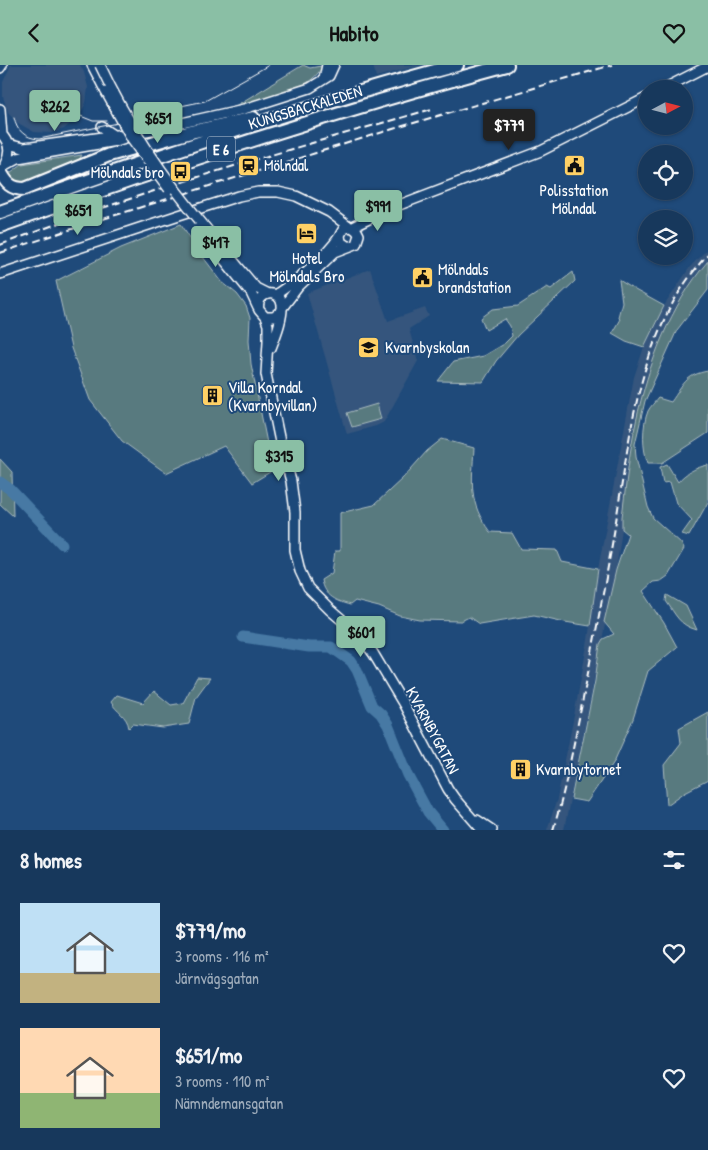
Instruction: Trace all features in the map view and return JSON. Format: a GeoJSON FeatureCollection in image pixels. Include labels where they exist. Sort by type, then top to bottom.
{"type":"FeatureCollection","features":[{"type":"Feature","properties":{"kind":"highway","name":"KUNGSBACKALEDEN"},"geometry":{"type":"LineString","coordinates":[[0,213],[95,178],[291,113],[457,65]]}},
{"type":"Feature","properties":{"kind":"highway","name":"KUNGSBACKALEDEN"},"geometry":{"type":"LineString","coordinates":[[0,226],[295,126],[508,65]]}},
{"type":"Feature","properties":{"kind":"highway"},"geometry":{"type":"LineString","coordinates":[[2,168],[3,179],[10,186],[21,189],[85,164],[137,147],[257,117],[291,113]]}},
{"type":"Feature","properties":{"kind":"street"},"geometry":{"type":"LineString","coordinates":[[0,69],[2,65]]}},
{"type":"Feature","properties":{"kind":"street"},"geometry":{"type":"LineString","coordinates":[[92,65],[132,139],[209,241],[243,278],[258,290],[280,301],[281,310]]}},
{"type":"Feature","properties":{"kind":"street"},"geometry":{"type":"LineString","coordinates":[[100,65],[121,106],[160,168],[243,278],[261,314],[265,317],[274,317],[298,287],[335,253],[347,246],[356,244],[359,235],[366,226],[379,215]]}},
{"type":"Feature","properties":{"kind":"street"},"geometry":{"type":"LineString","coordinates":[[324,79],[327,65]]}},
{"type":"Feature","properties":{"kind":"street"},"geometry":{"type":"LineString","coordinates":[[2,168],[18,158],[101,141],[114,135],[146,131],[244,109],[280,98],[310,88],[329,76],[334,65]]}},
{"type":"Feature","properties":{"kind":"street"},"geometry":{"type":"LineString","coordinates":[[681,80],[708,66]]}},
{"type":"Feature","properties":{"kind":"street"},"geometry":{"type":"LineString","coordinates":[[258,308],[260,299],[291,283],[332,247],[344,229],[394,207],[508,165],[550,147],[638,102]]}},
{"type":"Feature","properties":{"kind":"street"},"geometry":{"type":"LineString","coordinates":[[0,109],[1,134],[8,144],[9,153],[2,168]]}},
{"type":"Feature","properties":{"kind":"street"},"geometry":{"type":"LineString","coordinates":[[102,127],[114,135]]}},
{"type":"Feature","properties":{"kind":"street"},"geometry":{"type":"LineString","coordinates":[[8,144],[23,148],[116,141],[146,131]]}},
{"type":"Feature","properties":{"kind":"street"},"geometry":{"type":"LineString","coordinates":[[0,274],[252,193],[272,192],[296,196],[329,212],[357,231],[359,235]]}},
{"type":"Feature","properties":{"kind":"street"},"geometry":{"type":"LineString","coordinates":[[325,211],[336,225],[342,243],[347,246]]}},
{"type":"Feature","properties":{"kind":"street","name":"KVARNBYGATAN"},"geometry":{"type":"LineString","coordinates":[[268,358],[281,320],[281,310]]}},
{"type":"Feature","properties":{"kind":"street","name":"KVARNBYGATAN"},"geometry":{"type":"LineString","coordinates":[[265,317],[268,325],[266,373],[280,442],[291,481],[295,512],[295,550],[303,580],[308,588],[358,634],[368,647],[404,705],[448,789],[482,830]]}},
{"type":"Feature","properties":{"kind":"street","name":"KVARNBYGATAN"},"geometry":{"type":"LineString","coordinates":[[470,816],[492,830]]}},
{"type":"Feature","properties":{"kind":"shaded area"},"geometry":{"type":"Polygon","coordinates":[[[11,65],[80,65],[88,87],[86,103],[79,116],[64,129],[52,133],[34,132],[18,123],[8,112],[3,97],[3,82],[11,65]]]}},
{"type":"Feature","properties":{"kind":"shaded area"},"geometry":{"type":"Polygon","coordinates":[[[373,65],[421,65],[376,77],[373,65]]]}},
{"type":"Feature","properties":{"kind":"shaded area"},"geometry":{"type":"Polygon","coordinates":[[[708,248],[708,261],[697,274],[662,337],[644,389],[636,423],[616,570],[564,830],[547,830],[557,799],[573,721],[588,640],[598,569],[634,377],[644,347],[664,306],[693,264],[708,248]]]}},
{"type":"Feature","properties":{"kind":"shaded area","name":"Kvarnbyskolan"},"geometry":{"type":"Polygon","coordinates":[[[370,269],[388,321],[425,308],[429,316],[409,329],[418,361],[384,422],[347,434],[307,293],[370,269]]]}},
{"type":"Feature","properties":{"kind":"green space"},"geometry":{"type":"Polygon","coordinates":[[[303,65],[310,68],[322,67],[315,76],[295,90],[232,108],[303,65]]]}},
{"type":"Feature","properties":{"kind":"green space"},"geometry":{"type":"Polygon","coordinates":[[[82,155],[79,160],[27,184],[17,184],[7,175],[22,164],[82,155]]]}},
{"type":"Feature","properties":{"kind":"green space"},"geometry":{"type":"Polygon","coordinates":[[[181,224],[222,282],[237,294],[246,306],[250,318],[251,364],[269,453],[275,469],[252,483],[224,446],[166,473],[122,441],[90,400],[71,348],[56,281],[121,248],[181,224]]]}},
{"type":"Feature","properties":{"kind":"green space"},"geometry":{"type":"Polygon","coordinates":[[[708,261],[708,290],[677,330],[645,401],[635,444],[636,457],[648,507],[653,518],[681,543],[684,549],[668,576],[661,581],[653,582],[643,591],[677,647],[648,671],[633,719],[614,762],[587,802],[571,799],[595,681],[600,644],[603,639],[614,634],[604,622],[616,570],[628,534],[622,529],[622,517],[631,445],[641,401],[662,337],[682,297],[708,261]]]}},
{"type":"Feature","properties":{"kind":"green space"},"geometry":{"type":"Polygon","coordinates":[[[573,272],[575,281],[518,335],[496,361],[483,382],[438,381],[453,362],[483,356],[505,343],[512,336],[510,326],[505,319],[486,330],[481,318],[493,309],[518,306],[547,287],[551,289],[573,272]]]}},
{"type":"Feature","properties":{"kind":"green space"},"geometry":{"type":"Polygon","coordinates":[[[619,280],[664,306],[644,347],[626,341],[612,333],[620,319],[618,317],[622,302],[619,280]]]}},
{"type":"Feature","properties":{"kind":"green space"},"geometry":{"type":"Polygon","coordinates":[[[708,371],[708,433],[662,463],[648,463],[644,437],[646,417],[649,409],[658,398],[671,402],[686,381],[694,375],[708,371]]]}},
{"type":"Feature","properties":{"kind":"green space"},"geometry":{"type":"Polygon","coordinates":[[[377,404],[381,419],[352,427],[347,413],[377,404]]]}},
{"type":"Feature","properties":{"kind":"green space"},"geometry":{"type":"Polygon","coordinates":[[[442,439],[474,448],[473,492],[478,511],[490,532],[512,533],[521,549],[557,550],[562,562],[598,569],[590,626],[534,615],[479,624],[469,617],[461,621],[420,620],[400,616],[379,607],[355,601],[350,605],[335,600],[325,591],[321,580],[332,573],[335,551],[340,551],[340,513],[374,505],[403,478],[427,451],[442,439]]]}},
{"type":"Feature","properties":{"kind":"green space"},"geometry":{"type":"Polygon","coordinates":[[[0,459],[12,472],[13,516],[0,504],[0,459]]]}},
{"type":"Feature","properties":{"kind":"green space"},"geometry":{"type":"Polygon","coordinates":[[[667,464],[678,482],[692,471],[708,465],[708,502],[689,536],[682,534],[692,520],[676,503],[670,482],[663,483],[660,467],[667,464]]]}},
{"type":"Feature","properties":{"kind":"green space"},"geometry":{"type":"Polygon","coordinates":[[[667,595],[686,606],[697,630],[679,619],[666,601],[667,595]]]}},
{"type":"Feature","properties":{"kind":"green space"},"geometry":{"type":"Polygon","coordinates":[[[197,677],[210,678],[196,697],[189,724],[163,728],[133,724],[129,728],[124,717],[111,702],[117,695],[143,703],[154,691],[171,705],[183,703],[197,677]]]}},
{"type":"Feature","properties":{"kind":"green space"},"geometry":{"type":"Polygon","coordinates":[[[708,712],[708,780],[685,792],[667,805],[664,765],[681,743],[679,728],[708,712]]]}},
{"type":"Feature","properties":{"kind":"waterway"},"geometry":{"type":"LineString","coordinates":[[0,482],[11,490],[62,544]]}},
{"type":"Feature","properties":{"kind":"waterway"},"geometry":{"type":"LineString","coordinates":[[243,637],[309,647],[331,647],[351,661],[357,670],[372,706],[381,714],[388,725],[408,775],[428,812],[443,830]]}},
{"type":"Feature","properties":{"kind":"tram line"},"geometry":{"type":"LineString","coordinates":[[166,109],[205,101],[269,65]]}},
{"type":"Feature","properties":{"kind":"tram line"},"geometry":{"type":"LineString","coordinates":[[78,115],[93,121],[107,121]]}},
{"type":"Feature","properties":{"kind":"tram line"},"geometry":{"type":"LineString","coordinates":[[14,117],[22,133],[39,139],[148,117]]}},
{"type":"Feature","properties":{"kind":"railway"},"geometry":{"type":"LineString","coordinates":[[0,253],[90,223],[393,129],[612,65]]}},
{"type":"Feature","properties":{"kind":"railway"},"geometry":{"type":"LineString","coordinates":[[0,245],[160,189],[432,109]]}},
{"type":"Feature","properties":{"kind":"railway"},"geometry":{"type":"LineString","coordinates":[[553,830],[566,783],[582,704],[632,421],[641,385],[652,350],[666,316],[684,284],[708,254]]}},
{"type":"Feature","properties":{"kind":"place","name":"Mölndal"},"geometry":{"type":"Point","coordinates":[248,165]}},
{"type":"Feature","properties":{"kind":"place","name":"Polisstation Mölndal"},"geometry":{"type":"Point","coordinates":[574,166]}},
{"type":"Feature","properties":{"kind":"place","name":"Mölndals bro"},"geometry":{"type":"Point","coordinates":[180,172]}},
{"type":"Feature","properties":{"kind":"place","name":"Hotel Mölndals Bro"},"geometry":{"type":"Point","coordinates":[307,234]}},
{"type":"Feature","properties":{"kind":"place","name":"Mölndals brandstation"},"geometry":{"type":"Point","coordinates":[422,278]}},
{"type":"Feature","properties":{"kind":"place","name":"Kvarnbyskolan"},"geometry":{"type":"Point","coordinates":[369,347]}},
{"type":"Feature","properties":{"kind":"place","name":"Villa Korndal (Kvarnbyvillan)"},"geometry":{"type":"Point","coordinates":[212,396]}},
{"type":"Feature","properties":{"kind":"place","name":"Kvarnbytornet"},"geometry":{"type":"Point","coordinates":[520,769]}}]}
